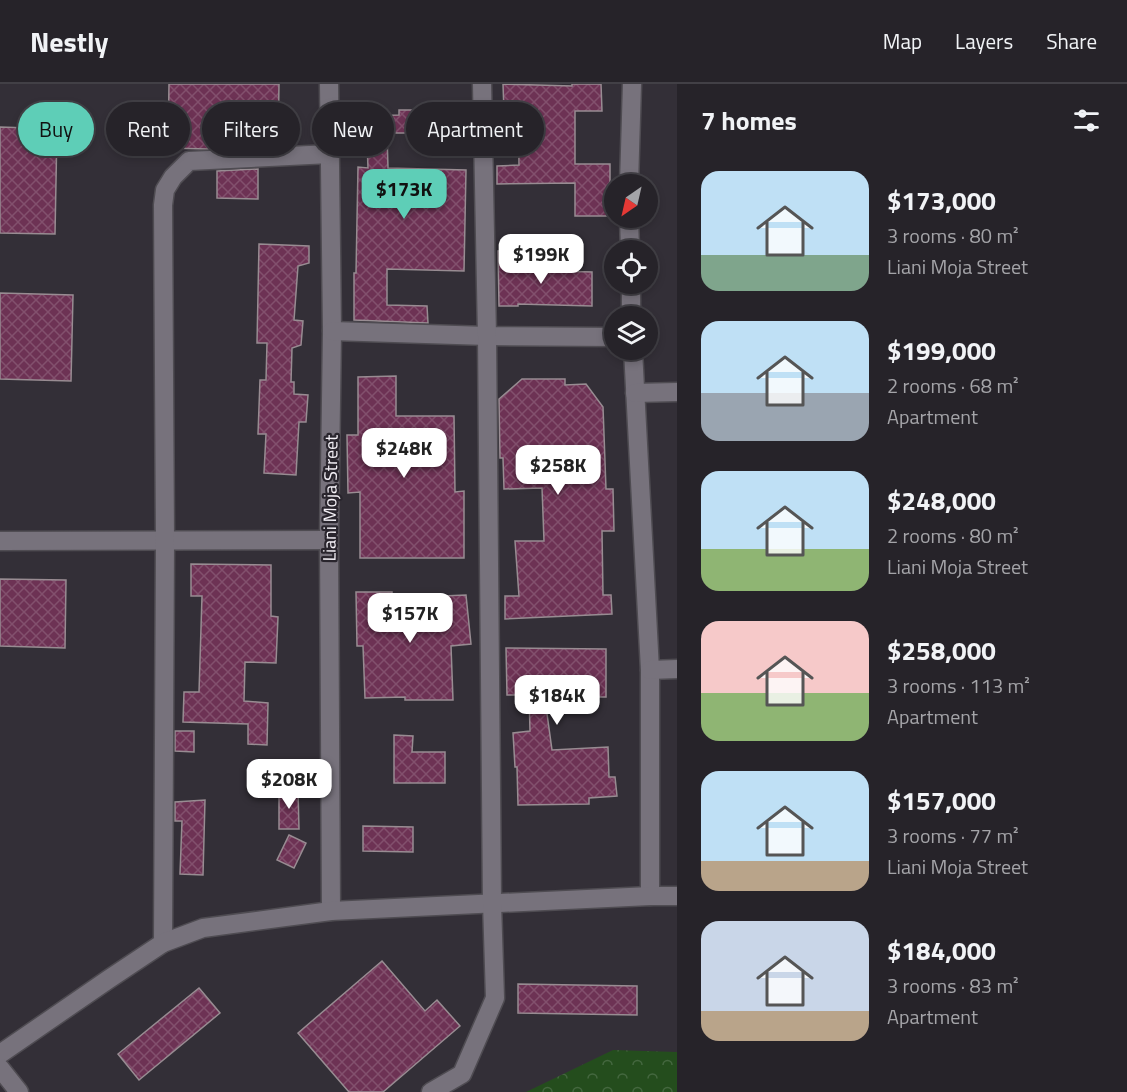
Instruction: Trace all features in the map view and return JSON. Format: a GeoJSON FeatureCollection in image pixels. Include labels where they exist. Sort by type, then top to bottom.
{"type":"FeatureCollection","features":[{"type":"Feature","properties":{"kind":"street","name":"Liani Moja Street"},"geometry":{"type":"LineString","coordinates":[[329,84],[329,102]]}},
{"type":"Feature","properties":{"kind":"street"},"geometry":{"type":"LineString","coordinates":[[431,1092],[462,1074],[495,998],[483,84]]}},
{"type":"Feature","properties":{"kind":"street"},"geometry":{"type":"LineString","coordinates":[[629,174],[632,84]]}},
{"type":"Feature","properties":{"kind":"street"},"geometry":{"type":"LineString","coordinates":[[164,944],[163,205],[165,190],[173,177],[189,161],[312,155]]}},
{"type":"Feature","properties":{"kind":"street","name":"Liani Moja Street"},"geometry":{"type":"LineString","coordinates":[[330,156],[331,911]]}},
{"type":"Feature","properties":{"kind":"street"},"geometry":{"type":"LineString","coordinates":[[332,331],[604,337]]}},
{"type":"Feature","properties":{"kind":"street"},"geometry":{"type":"LineString","coordinates":[[633,360],[650,670],[650,896]]}},
{"type":"Feature","properties":{"kind":"street"},"geometry":{"type":"LineString","coordinates":[[635,393],[677,392]]}},
{"type":"Feature","properties":{"kind":"street"},"geometry":{"type":"LineString","coordinates":[[0,541],[329,540]]}},
{"type":"Feature","properties":{"kind":"street"},"geometry":{"type":"LineString","coordinates":[[650,670],[677,669]]}},
{"type":"Feature","properties":{"kind":"street"},"geometry":{"type":"LineString","coordinates":[[0,1054],[164,944],[203,928],[331,911],[677,896]]}},
{"type":"Feature","properties":{"kind":"street"},"geometry":{"type":"LineString","coordinates":[[0,1068],[19,1092]]}},
{"type":"Feature","properties":{"kind":"green space"},"geometry":{"type":"Polygon","coordinates":[[[613,1050],[677,1052],[677,1092],[526,1092],[613,1050]]]}},
{"type":"Feature","properties":{"kind":"building"},"geometry":{"type":"Polygon","coordinates":[[[169,84],[279,84],[279,102],[202,102],[202,149],[190,149],[190,102],[169,102],[169,84]]]}},
{"type":"Feature","properties":{"kind":"building"},"geometry":{"type":"Polygon","coordinates":[[[503,84],[572,86],[572,84],[601,84],[602,111],[575,111],[575,164],[610,164],[610,174],[604,174],[604,216],[575,216],[575,183],[497,184],[497,166],[519,165],[519,156],[544,156],[544,102],[504,102],[503,84]]]}},
{"type":"Feature","properties":{"kind":"building"},"geometry":{"type":"Polygon","coordinates":[[[399,110],[406,110],[406,133],[394,133],[394,115],[399,115],[399,110]]]}},
{"type":"Feature","properties":{"kind":"building"},"geometry":{"type":"Polygon","coordinates":[[[0,127],[18,128],[18,156],[56,156],[55,234],[0,233],[0,127]]]}},
{"type":"Feature","properties":{"kind":"building"},"geometry":{"type":"Polygon","coordinates":[[[368,156],[388,156],[388,168],[466,170],[464,271],[387,269],[387,305],[427,306],[428,323],[354,320],[358,167],[368,168],[368,156]]]}},
{"type":"Feature","properties":{"kind":"building"},"geometry":{"type":"Polygon","coordinates":[[[258,169],[258,199],[217,198],[217,171],[258,169]]]}},
{"type":"Feature","properties":{"kind":"building"},"geometry":{"type":"Polygon","coordinates":[[[259,244],[309,246],[309,263],[298,266],[294,320],[303,321],[301,345],[292,348],[291,382],[294,382],[294,394],[308,395],[306,422],[299,422],[296,475],[264,473],[266,434],[258,434],[260,380],[266,380],[267,343],[257,343],[259,244]]]}},
{"type":"Feature","properties":{"kind":"building"},"geometry":{"type":"Polygon","coordinates":[[[517,250],[518,270],[592,272],[592,306],[518,304],[518,306],[499,306],[498,251],[517,250]]]}},
{"type":"Feature","properties":{"kind":"building"},"geometry":{"type":"Polygon","coordinates":[[[0,293],[73,295],[71,381],[0,379],[0,293]]]}},
{"type":"Feature","properties":{"kind":"building"},"geometry":{"type":"Polygon","coordinates":[[[396,376],[396,416],[454,416],[455,492],[464,491],[464,558],[360,558],[360,492],[348,493],[347,435],[358,435],[358,377],[396,376]]]}},
{"type":"Feature","properties":{"kind":"building"},"geometry":{"type":"Polygon","coordinates":[[[522,379],[565,379],[565,385],[586,384],[603,407],[606,489],[613,489],[614,531],[602,531],[603,595],[611,595],[612,614],[505,619],[505,596],[519,596],[515,541],[544,541],[542,488],[504,489],[503,458],[500,458],[499,399],[522,379]]]}},
{"type":"Feature","properties":{"kind":"building"},"geometry":{"type":"Polygon","coordinates":[[[191,564],[271,565],[271,616],[278,617],[276,663],[245,662],[244,701],[268,703],[267,745],[248,744],[248,724],[183,722],[184,692],[199,692],[202,596],[191,596],[191,564]]]}},
{"type":"Feature","properties":{"kind":"building"},"geometry":{"type":"Polygon","coordinates":[[[0,579],[66,580],[65,648],[0,646],[0,579]]]}},
{"type":"Feature","properties":{"kind":"building"},"geometry":{"type":"Polygon","coordinates":[[[356,592],[392,592],[392,598],[466,595],[471,644],[451,646],[453,700],[405,700],[405,697],[365,698],[363,646],[357,646],[356,592]]]}},
{"type":"Feature","properties":{"kind":"building"},"geometry":{"type":"Polygon","coordinates":[[[506,648],[606,649],[606,697],[545,699],[552,750],[608,747],[609,777],[615,777],[617,796],[589,798],[589,804],[518,805],[513,733],[530,731],[529,695],[507,695],[506,648]]]}},
{"type":"Feature","properties":{"kind":"building"},"geometry":{"type":"Polygon","coordinates":[[[175,731],[194,731],[194,752],[175,751],[175,731]]]}},
{"type":"Feature","properties":{"kind":"building"},"geometry":{"type":"Polygon","coordinates":[[[394,735],[413,736],[412,752],[445,752],[445,783],[394,783],[394,735]]]}},
{"type":"Feature","properties":{"kind":"building"},"geometry":{"type":"Polygon","coordinates":[[[298,790],[299,829],[279,829],[279,791],[298,790]]]}},
{"type":"Feature","properties":{"kind":"building"},"geometry":{"type":"Polygon","coordinates":[[[205,800],[203,875],[180,874],[182,821],[175,821],[175,802],[205,800]]]}},
{"type":"Feature","properties":{"kind":"building"},"geometry":{"type":"Polygon","coordinates":[[[363,826],[413,827],[413,852],[363,851],[363,826]]]}},
{"type":"Feature","properties":{"kind":"building"},"geometry":{"type":"Polygon","coordinates":[[[289,835],[306,843],[294,868],[277,860],[289,835]]]}},
{"type":"Feature","properties":{"kind":"building"},"geometry":{"type":"Polygon","coordinates":[[[382,961],[425,1011],[437,1000],[460,1026],[383,1092],[349,1092],[298,1033],[382,961]]]}},
{"type":"Feature","properties":{"kind":"building"},"geometry":{"type":"Polygon","coordinates":[[[518,984],[637,986],[637,1015],[518,1013],[518,984]]]}},
{"type":"Feature","properties":{"kind":"building"},"geometry":{"type":"Polygon","coordinates":[[[199,988],[220,1013],[139,1080],[118,1054],[199,988]]]}}]}
